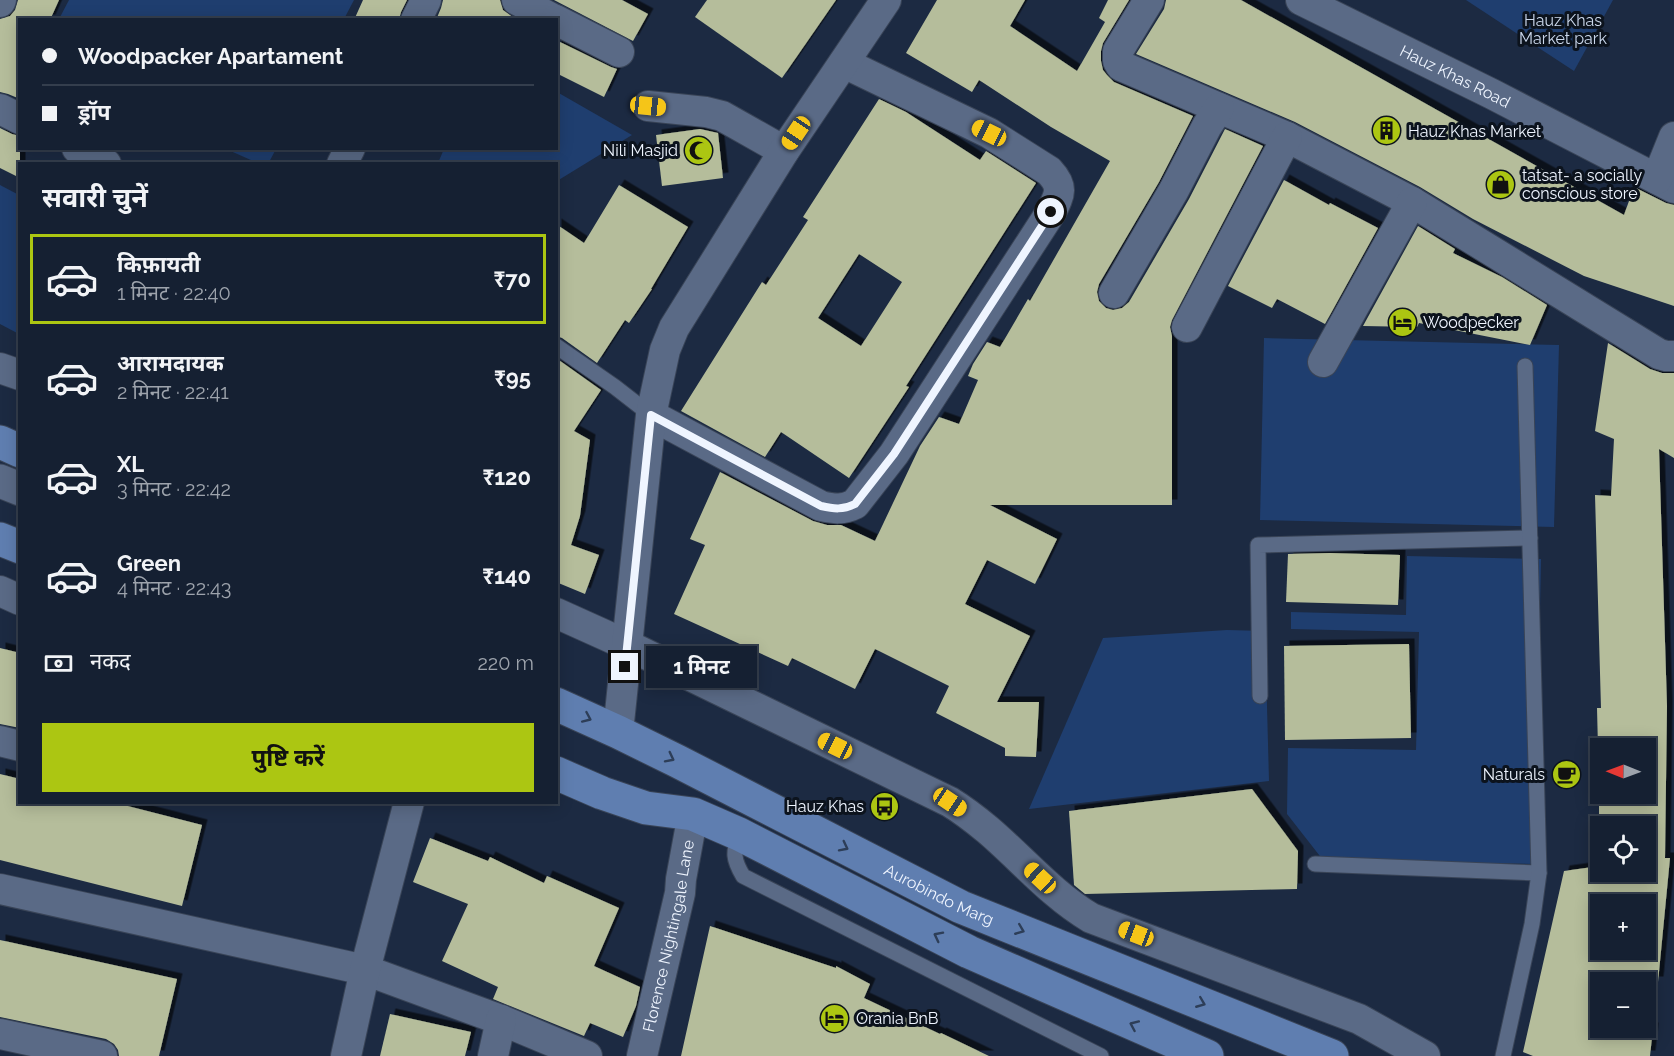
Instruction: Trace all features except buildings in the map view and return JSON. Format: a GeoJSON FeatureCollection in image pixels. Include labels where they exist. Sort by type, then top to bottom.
{"type":"FeatureCollection","features":[{"type":"Feature","properties":{"kind":"highway"},"geometry":{"type":"LineString","coordinates":[[0,442],[18,450]]}},
{"type":"Feature","properties":{"kind":"highway"},"geometry":{"type":"LineString","coordinates":[[0,539],[18,546]]}},
{"type":"Feature","properties":{"kind":"highway","name":"Aurobindo Marg"},"geometry":{"type":"LineString","coordinates":[[558,705],[618,732],[961,907],[1332,1056]]}},
{"type":"Feature","properties":{"kind":"highway"},"geometry":{"type":"LineString","coordinates":[[558,774],[602,793],[646,808],[693,814],[739,834],[969,952],[1190,1053]]}},
{"type":"Feature","properties":{"kind":"main road"},"geometry":{"type":"LineString","coordinates":[[0,481],[18,488]]}},
{"type":"Feature","properties":{"kind":"street"},"geometry":{"type":"LineString","coordinates":[[417,18],[426,0]]}},
{"type":"Feature","properties":{"kind":"street"},"geometry":{"type":"LineString","coordinates":[[517,0],[552,18]]}},
{"type":"Feature","properties":{"kind":"street"},"geometry":{"type":"LineString","coordinates":[[618,732],[651,415],[665,350],[674,328],[784,151],[886,0]]}},
{"type":"Feature","properties":{"kind":"street"},"geometry":{"type":"LineString","coordinates":[[1149,0],[1118,51],[1118,61],[1121,66],[1287,137],[1412,202],[1659,354],[1674,356]]}},
{"type":"Feature","properties":{"kind":"street","name":"Hauz Khas Road"},"geometry":{"type":"LineString","coordinates":[[1301,0],[1512,104],[1665,183]]}},
{"type":"Feature","properties":{"kind":"street"},"geometry":{"type":"LineString","coordinates":[[558,21],[619,52]]}},
{"type":"Feature","properties":{"kind":"street"},"geometry":{"type":"LineString","coordinates":[[651,415],[821,506],[836,509],[847,508],[855,504],[894,454],[1051,212],[1058,199],[1060,188],[1057,179],[1049,171],[989,133],[844,63]]}},
{"type":"Feature","properties":{"kind":"street"},"geometry":{"type":"LineString","coordinates":[[648,106],[706,112],[722,116],[784,151]]}},
{"type":"Feature","properties":{"kind":"street"},"geometry":{"type":"LineString","coordinates":[[1114,293],[1219,108]]}},
{"type":"Feature","properties":{"kind":"street"},"geometry":{"type":"LineString","coordinates":[[0,109],[18,118]]}},
{"type":"Feature","properties":{"kind":"street"},"geometry":{"type":"LineString","coordinates":[[1187,327],[1287,137]]}},
{"type":"Feature","properties":{"kind":"street"},"geometry":{"type":"LineString","coordinates":[[1665,183],[1674,137]]}},
{"type":"Feature","properties":{"kind":"street"},"geometry":{"type":"LineString","coordinates":[[81,150],[102,162]]}},
{"type":"Feature","properties":{"kind":"street"},"geometry":{"type":"LineString","coordinates":[[1323,362],[1412,202]]}},
{"type":"Feature","properties":{"kind":"street"},"geometry":{"type":"LineString","coordinates":[[0,368],[18,374]]}},
{"type":"Feature","properties":{"kind":"street"},"geometry":{"type":"LineString","coordinates":[[0,591],[18,599]]}},
{"type":"Feature","properties":{"kind":"street"},"geometry":{"type":"LineString","coordinates":[[558,614],[627,645],[950,802],[988,830],[1057,894],[1091,918],[1359,1019],[1425,1056]]}},
{"type":"Feature","properties":{"kind":"street"},"geometry":{"type":"LineString","coordinates":[[0,741],[18,746]]}},
{"type":"Feature","properties":{"kind":"street"},"geometry":{"type":"LineString","coordinates":[[346,1056],[365,970],[408,804]]}},
{"type":"Feature","properties":{"kind":"street","name":"Florence Nightingale Lane"},"geometry":{"type":"LineString","coordinates":[[642,1056],[680,893],[693,814]]}},
{"type":"Feature","properties":{"kind":"street"},"geometry":{"type":"LineString","coordinates":[[0,889],[365,970],[501,1020],[587,1056]]}},
{"type":"Feature","properties":{"kind":"street"},"geometry":{"type":"LineString","coordinates":[[493,1056],[501,1020]]}},
{"type":"Feature","properties":{"kind":"street"},"geometry":{"type":"LineString","coordinates":[[0,1034],[102,1056]]}},
{"type":"Feature","properties":{"kind":"lane"},"geometry":{"type":"LineString","coordinates":[[558,347],[651,415]]}},
{"type":"Feature","properties":{"kind":"lane"},"geometry":{"type":"LineString","coordinates":[[1503,1056],[1532,924],[1539,873],[1525,366]]}},
{"type":"Feature","properties":{"kind":"lane"},"geometry":{"type":"LineString","coordinates":[[1260,696],[1258,545],[1530,537]]}},
{"type":"Feature","properties":{"kind":"lane"},"geometry":{"type":"LineString","coordinates":[[739,834],[735,845],[735,862],[743,876],[1101,1056]]}},
{"type":"Feature","properties":{"kind":"lane"},"geometry":{"type":"LineString","coordinates":[[1315,864],[1539,873]]}},
{"type":"Feature","properties":{"kind":"green space"},"geometry":{"type":"Polygon","coordinates":[[[69,0],[354,0],[345,18],[60,18],[69,0]]]}},
{"type":"Feature","properties":{"kind":"green space","name":"Hauz Khas Market park"},"geometry":{"type":"Polygon","coordinates":[[[1466,0],[1613,0],[1574,71],[1466,0]]]}},
{"type":"Feature","properties":{"kind":"green space"},"geometry":{"type":"Polygon","coordinates":[[[558,93],[632,135],[558,180],[558,162],[438,162],[444,150],[558,150],[558,93]]]}},
{"type":"Feature","properties":{"kind":"green space"},"geometry":{"type":"Polygon","coordinates":[[[228,150],[275,150],[269,162],[256,162],[228,150]]]}},
{"type":"Feature","properties":{"kind":"green space"},"geometry":{"type":"Polygon","coordinates":[[[0,185],[18,194],[18,333],[0,324],[0,185]]]}},
{"type":"Feature","properties":{"kind":"green space"},"geometry":{"type":"Polygon","coordinates":[[[1264,338],[1559,345],[1554,527],[1260,520],[1264,338]]]}},
{"type":"Feature","properties":{"kind":"green space"},"geometry":{"type":"Polygon","coordinates":[[[1407,556],[1541,559],[1535,864],[1323,860],[1287,814],[1288,748],[1416,750],[1419,632],[1291,629],[1291,612],[1406,615],[1407,556]]]}},
{"type":"Feature","properties":{"kind":"green space"},"geometry":{"type":"Polygon","coordinates":[[[1227,630],[1265,631],[1269,781],[1029,809],[1103,638],[1227,630]]]}},
{"type":"Feature","properties":{"kind":"place","name":"Hauz Khas Market"},"geometry":{"type":"Point","coordinates":[1387,131]}},
{"type":"Feature","properties":{"kind":"place","name":"Nili Masjid"},"geometry":{"type":"Point","coordinates":[699,150]}},
{"type":"Feature","properties":{"kind":"place","name":"tatsat- a socially conscious store"},"geometry":{"type":"Point","coordinates":[1501,184]}},
{"type":"Feature","properties":{"kind":"place","name":"Woodpecker"},"geometry":{"type":"Point","coordinates":[1402,322]}},
{"type":"Feature","properties":{"kind":"place","name":"Naturals"},"geometry":{"type":"Point","coordinates":[1566,774]}},
{"type":"Feature","properties":{"kind":"place","name":"Hauz Khas"},"geometry":{"type":"Point","coordinates":[885,806]}},
{"type":"Feature","properties":{"kind":"place","name":"Orania BnB"},"geometry":{"type":"Point","coordinates":[835,1018]}},
{"type":"Feature","properties":{"kind":"route"},"geometry":{"type":"LineString","coordinates":[[625,667],[651,415],[821,506],[836,509],[847,508],[855,504],[894,454],[1051,212]]}}]}
